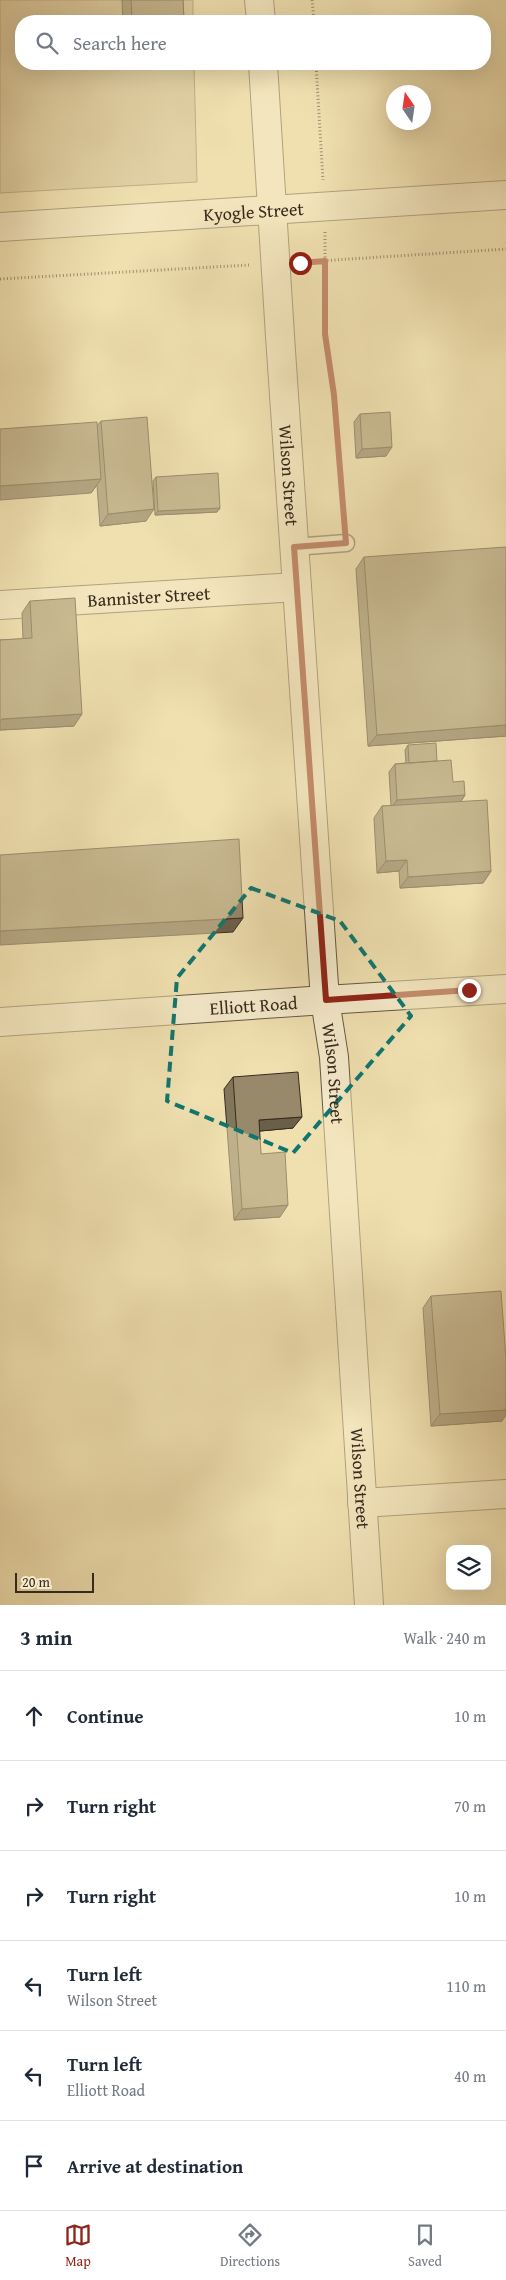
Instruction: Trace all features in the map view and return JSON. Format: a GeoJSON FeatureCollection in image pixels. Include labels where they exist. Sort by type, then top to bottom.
{"type":"FeatureCollection","features":[{"type":"Feature","properties":{"kind":"street"},"geometry":{"type":"LineString","coordinates":[[259,0],[260,15]]}},
{"type":"Feature","properties":{"kind":"street","name":"Wilson Street"},"geometry":{"type":"LineString","coordinates":[[263,70],[326,1000],[334,1057],[369,1605]]}},
{"type":"Feature","properties":{"kind":"street","name":"Kyogle Street"},"geometry":{"type":"LineString","coordinates":[[0,227],[506,196]]}},
{"type":"Feature","properties":{"kind":"street","name":"Bannister Street"},"geometry":{"type":"LineString","coordinates":[[0,605],[297,587]]}},
{"type":"Feature","properties":{"kind":"street","name":"Elliott Road"},"geometry":{"type":"LineString","coordinates":[[0,1022],[506,989]]}},
{"type":"Feature","properties":{"kind":"street"},"geometry":{"type":"LineString","coordinates":[[362,1503],[506,1494]]}},
{"type":"Feature","properties":{"kind":"lane"},"geometry":{"type":"LineString","coordinates":[[294,547],[346,543]]}},
{"type":"Feature","properties":{"kind":"path"},"geometry":{"type":"LineString","coordinates":[[312,0],[313,15]]}},
{"type":"Feature","properties":{"kind":"path"},"geometry":{"type":"LineString","coordinates":[[316,70],[323,181]]}},
{"type":"Feature","properties":{"kind":"path"},"geometry":{"type":"LineString","coordinates":[[325,224],[325,334],[334,395],[346,543]]}},
{"type":"Feature","properties":{"kind":"path"},"geometry":{"type":"LineString","coordinates":[[300,263],[506,249]]}},
{"type":"Feature","properties":{"kind":"path"},"geometry":{"type":"LineString","coordinates":[[0,279],[247,265]]}},
{"type":"Feature","properties":{"kind":"highlighted area"},"geometry":{"type":"Polygon","coordinates":[[[251,888],[340,921],[411,1016],[293,1153],[167,1101],[177,978],[251,888]]]}},
{"type":"Feature","properties":{"kind":"shaded area"},"geometry":{"type":"Polygon","coordinates":[[[0,0],[193,0],[193,15],[15,15],[15,70],[194,70],[197,182],[0,193],[0,0]]]}},
{"type":"Feature","properties":{"kind":"building"},"geometry":{"type":"Polygon","coordinates":[[[131,0],[183,0],[184,15],[132,15],[131,0]]]}},
{"type":"Feature","properties":{"kind":"building"},"geometry":{"type":"Polygon","coordinates":[[[390,412],[392,447],[362,449],[360,414],[390,412]]]}},
{"type":"Feature","properties":{"kind":"building"},"geometry":{"type":"Polygon","coordinates":[[[147,417],[154,509],[108,514],[101,421],[147,417]]]}},
{"type":"Feature","properties":{"kind":"building"},"geometry":{"type":"Polygon","coordinates":[[[97,422],[101,479],[0,486],[0,429],[97,422]]]}},
{"type":"Feature","properties":{"kind":"building"},"geometry":{"type":"Polygon","coordinates":[[[218,473],[220,508],[158,511],[156,477],[218,473]]]}},
{"type":"Feature","properties":{"kind":"building"},"geometry":{"type":"Polygon","coordinates":[[[506,547],[506,725],[377,735],[364,557],[506,547]]]}},
{"type":"Feature","properties":{"kind":"building"},"geometry":{"type":"Polygon","coordinates":[[[75,598],[82,714],[2,719],[0,721],[0,640],[32,638],[30,601],[75,598]]]}},
{"type":"Feature","properties":{"kind":"building"},"geometry":{"type":"Polygon","coordinates":[[[436,743],[437,761],[409,763],[408,745],[436,743]]]}},
{"type":"Feature","properties":{"kind":"building"},"geometry":{"type":"Polygon","coordinates":[[[451,760],[453,782],[464,781],[465,795],[397,800],[395,764],[451,760]]]}},
{"type":"Feature","properties":{"kind":"building"},"geometry":{"type":"Polygon","coordinates":[[[487,800],[491,871],[408,877],[407,860],[386,861],[382,806],[487,800]]]}},
{"type":"Feature","properties":{"kind":"building"},"geometry":{"type":"Polygon","coordinates":[[[239,839],[243,918],[0,931],[0,855],[239,839]]]}},
{"type":"Feature","properties":{"kind":"building"},"geometry":{"type":"Polygon","coordinates":[[[298,1072],[302,1117],[259,1120],[261,1154],[285,1152],[288,1205],[242,1209],[233,1077],[298,1072]]]}},
{"type":"Feature","properties":{"kind":"building"},"geometry":{"type":"Polygon","coordinates":[[[501,1291],[506,1359],[506,1410],[440,1414],[431,1296],[501,1291]]]}},
{"type":"Feature","properties":{"kind":"route"},"geometry":{"type":"LineString","coordinates":[[300,263],[325,261],[325,334],[334,395],[346,543],[294,547],[326,1000],[469,990]]}}]}
